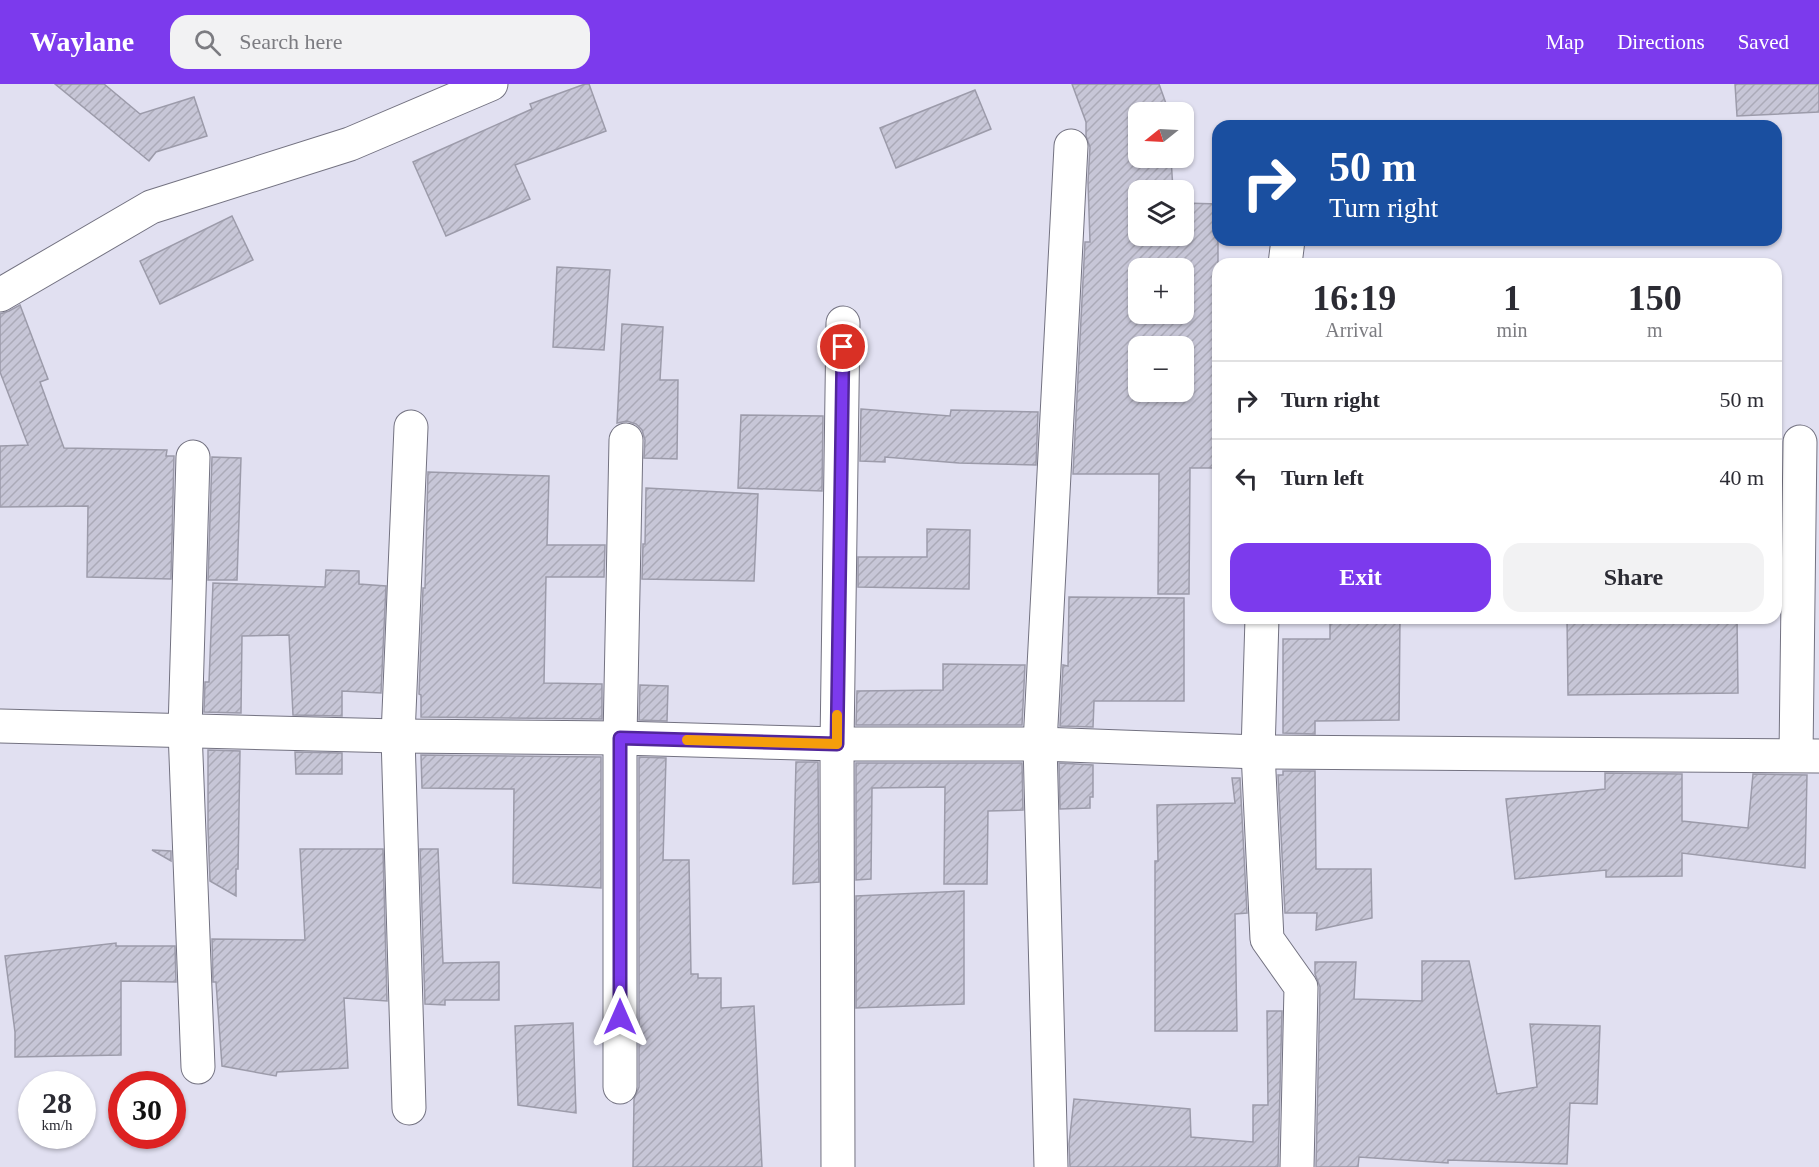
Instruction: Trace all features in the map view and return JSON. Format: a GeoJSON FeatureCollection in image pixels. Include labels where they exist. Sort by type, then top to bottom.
{"type":"FeatureCollection","features":[{"type":"Feature","properties":{"kind":"street"},"geometry":{"type":"LineString","coordinates":[[0,295],[151,207],[350,144],[491,84]]}},
{"type":"Feature","properties":{"kind":"street"},"geometry":{"type":"LineString","coordinates":[[1051,1167],[1040,744],[1071,146]]}},
{"type":"Feature","properties":{"kind":"street"},"geometry":{"type":"LineString","coordinates":[[838,1167],[837,744],[843,323]]}},
{"type":"Feature","properties":{"kind":"street"},"geometry":{"type":"LineString","coordinates":[[409,1108],[398,736],[411,427]]}},
{"type":"Feature","properties":{"kind":"street"},"geometry":{"type":"LineString","coordinates":[[620,1087],[620,738],[626,440]]}},
{"type":"Feature","properties":{"kind":"street"},"geometry":{"type":"LineString","coordinates":[[0,726],[837,744],[1040,744],[1258,752],[1807,755],[1800,442]]}},
{"type":"Feature","properties":{"kind":"street"},"geometry":{"type":"LineString","coordinates":[[193,457],[185,730],[198,1067]]}},
{"type":"Feature","properties":{"kind":"street"},"geometry":{"type":"LineString","coordinates":[[1262,624],[1258,752],[1267,939],[1302,987],[1297,1167]]}},
{"type":"Feature","properties":{"kind":"building"},"geometry":{"type":"Polygon","coordinates":[[[55,84],[104,84],[140,114],[194,97],[207,136],[156,152],[149,161],[55,84]]]}},
{"type":"Feature","properties":{"kind":"building"},"geometry":{"type":"Polygon","coordinates":[[[589,84],[606,131],[515,165],[530,199],[446,236],[413,162],[532,109],[530,104],[589,84]]]}},
{"type":"Feature","properties":{"kind":"building"},"geometry":{"type":"Polygon","coordinates":[[[1072,84],[1159,84],[1165,102],[1128,102],[1128,168],[1172,168],[1172,180],[1128,180],[1128,246],[1194,246],[1194,203],[1212,204],[1212,246],[1218,246],[1218,258],[1212,258],[1212,468],[1190,468],[1189,594],[1158,594],[1159,474],[1073,474],[1085,242],[1090,242],[1088,182],[1090,147],[1086,136],[1086,122],[1072,84]]]}},
{"type":"Feature","properties":{"kind":"building"},"geometry":{"type":"Polygon","coordinates":[[[1735,84],[1819,84],[1819,112],[1737,116],[1735,84]]]}},
{"type":"Feature","properties":{"kind":"building"},"geometry":{"type":"Polygon","coordinates":[[[975,90],[991,129],[896,168],[880,128],[975,90]]]}},
{"type":"Feature","properties":{"kind":"building"},"geometry":{"type":"Polygon","coordinates":[[[232,216],[253,260],[160,304],[140,261],[232,216]]]}},
{"type":"Feature","properties":{"kind":"building"},"geometry":{"type":"Polygon","coordinates":[[[557,267],[610,270],[604,350],[553,347],[557,267]]]}},
{"type":"Feature","properties":{"kind":"building"},"geometry":{"type":"Polygon","coordinates":[[[20,305],[48,379],[40,382],[64,448],[167,450],[166,456],[174,456],[171,579],[87,577],[88,506],[0,507],[0,446],[28,445],[0,372],[0,314],[20,305]]]}},
{"type":"Feature","properties":{"kind":"building"},"geometry":{"type":"Polygon","coordinates":[[[622,324],[663,327],[660,380],[678,380],[677,459],[644,458],[645,440],[642,430],[636,424],[627,421],[617,423],[622,324]]]}},
{"type":"Feature","properties":{"kind":"building"},"geometry":{"type":"Polygon","coordinates":[[[861,409],[950,416],[951,410],[1038,412],[1036,465],[959,463],[885,457],[885,462],[860,461],[861,409]]]}},
{"type":"Feature","properties":{"kind":"building"},"geometry":{"type":"Polygon","coordinates":[[[741,415],[823,416],[822,491],[738,488],[741,415]]]}},
{"type":"Feature","properties":{"kind":"building"},"geometry":{"type":"Polygon","coordinates":[[[212,457],[241,458],[237,580],[208,580],[212,457]]]}},
{"type":"Feature","properties":{"kind":"building"},"geometry":{"type":"Polygon","coordinates":[[[428,472],[549,476],[547,545],[605,545],[604,577],[546,577],[544,683],[602,684],[602,719],[421,717],[421,695],[419,694],[428,472]]]}},
{"type":"Feature","properties":{"kind":"building"},"geometry":{"type":"Polygon","coordinates":[[[646,488],[758,494],[754,581],[642,579],[646,488]]]}},
{"type":"Feature","properties":{"kind":"building"},"geometry":{"type":"Polygon","coordinates":[[[927,529],[970,530],[969,589],[858,587],[858,557],[927,557],[927,529]]]}},
{"type":"Feature","properties":{"kind":"building"},"geometry":{"type":"Polygon","coordinates":[[[326,570],[359,571],[359,584],[386,586],[381,693],[342,691],[342,716],[293,715],[289,635],[242,636],[241,713],[204,712],[205,682],[209,682],[213,583],[325,587],[326,570]]]}},
{"type":"Feature","properties":{"kind":"building"},"geometry":{"type":"Polygon","coordinates":[[[1069,597],[1184,598],[1184,701],[1094,701],[1093,727],[1060,726],[1063,665],[1068,666],[1069,597]]]}},
{"type":"Feature","properties":{"kind":"building"},"geometry":{"type":"Polygon","coordinates":[[[1330,624],[1400,624],[1399,720],[1315,721],[1315,734],[1283,733],[1283,639],[1330,639],[1330,624]]]}},
{"type":"Feature","properties":{"kind":"building"},"geometry":{"type":"Polygon","coordinates":[[[1567,624],[1737,624],[1738,693],[1568,695],[1567,624]]]}},
{"type":"Feature","properties":{"kind":"building"},"geometry":{"type":"Polygon","coordinates":[[[943,664],[1025,665],[1022,725],[856,725],[857,691],[943,690],[943,664]]]}},
{"type":"Feature","properties":{"kind":"building"},"geometry":{"type":"Polygon","coordinates":[[[640,685],[668,686],[667,721],[639,720],[640,685]]]}},
{"type":"Feature","properties":{"kind":"building"},"geometry":{"type":"Polygon","coordinates":[[[208,750],[240,751],[236,896],[210,881],[208,750]]]}},
{"type":"Feature","properties":{"kind":"building"},"geometry":{"type":"Polygon","coordinates":[[[295,752],[342,753],[342,774],[296,774],[295,752]]]}},
{"type":"Feature","properties":{"kind":"building"},"geometry":{"type":"Polygon","coordinates":[[[421,755],[601,757],[601,888],[513,883],[514,789],[422,788],[421,755]]]}},
{"type":"Feature","properties":{"kind":"building"},"geometry":{"type":"Polygon","coordinates":[[[639,757],[666,758],[663,860],[689,860],[691,974],[698,974],[698,978],[721,978],[721,1008],[754,1006],[762,1167],[633,1167],[634,1099],[639,1087],[639,757]]]}},
{"type":"Feature","properties":{"kind":"building"},"geometry":{"type":"Polygon","coordinates":[[[796,762],[818,762],[819,882],[793,884],[796,762]]]}},
{"type":"Feature","properties":{"kind":"building"},"geometry":{"type":"Polygon","coordinates":[[[856,763],[1022,763],[1023,810],[988,811],[987,884],[944,884],[945,787],[872,788],[871,879],[856,880],[856,763]]]}},
{"type":"Feature","properties":{"kind":"building"},"geometry":{"type":"Polygon","coordinates":[[[1059,763],[1093,765],[1093,797],[1090,797],[1090,808],[1060,809],[1059,763]]]}},
{"type":"Feature","properties":{"kind":"building"},"geometry":{"type":"Polygon","coordinates":[[[1283,771],[1315,771],[1316,869],[1371,869],[1372,918],[1316,930],[1317,913],[1285,913],[1278,775],[1283,775],[1283,771]]]}},
{"type":"Feature","properties":{"kind":"building"},"geometry":{"type":"Polygon","coordinates":[[[1605,773],[1682,774],[1682,821],[1748,828],[1753,774],[1807,775],[1805,868],[1682,853],[1682,876],[1606,877],[1606,870],[1515,879],[1506,799],[1605,789],[1605,773]]]}},
{"type":"Feature","properties":{"kind":"building"},"geometry":{"type":"Polygon","coordinates":[[[1232,778],[1240,778],[1247,913],[1235,914],[1237,1031],[1155,1031],[1157,805],[1235,803],[1232,778]]]}},
{"type":"Feature","properties":{"kind":"building"},"geometry":{"type":"Polygon","coordinates":[[[300,849],[383,849],[387,1001],[344,998],[348,1068],[277,1072],[276,1076],[222,1066],[216,982],[213,982],[212,939],[305,940],[300,849]]]}},
{"type":"Feature","properties":{"kind":"building"},"geometry":{"type":"Polygon","coordinates":[[[420,849],[438,849],[443,963],[499,962],[499,1000],[445,1000],[445,1005],[425,1004],[420,849]]]}},
{"type":"Feature","properties":{"kind":"building"},"geometry":{"type":"Polygon","coordinates":[[[152,850],[171,851],[171,861],[152,850]]]}},
{"type":"Feature","properties":{"kind":"building"},"geometry":{"type":"Polygon","coordinates":[[[964,891],[964,1004],[856,1008],[856,896],[964,891]]]}},
{"type":"Feature","properties":{"kind":"building"},"geometry":{"type":"Polygon","coordinates":[[[116,943],[116,946],[175,946],[176,982],[121,981],[121,1055],[15,1057],[15,1032],[5,956],[116,943]]]}},
{"type":"Feature","properties":{"kind":"building"},"geometry":{"type":"Polygon","coordinates":[[[1422,961],[1469,961],[1497,1094],[1537,1087],[1530,1024],[1600,1026],[1597,1104],[1570,1103],[1567,1164],[1448,1160],[1448,1163],[1359,1157],[1358,1167],[1316,1167],[1320,987],[1315,974],[1315,962],[1356,962],[1354,999],[1422,1001],[1422,961]]]}},
{"type":"Feature","properties":{"kind":"building"},"geometry":{"type":"Polygon","coordinates":[[[1267,1011],[1282,1011],[1278,1167],[1070,1167],[1069,1144],[1074,1099],[1190,1109],[1191,1137],[1253,1142],[1253,1105],[1268,1105],[1267,1011]]]}},
{"type":"Feature","properties":{"kind":"building"},"geometry":{"type":"Polygon","coordinates":[[[573,1023],[576,1113],[518,1105],[515,1026],[573,1023]]]}},
{"type":"Feature","properties":{"kind":"slow traffic"},"geometry":{"type":"LineString","coordinates":[[687,740],[837,744],[837,715]]}},
{"type":"Feature","properties":{"kind":"route"},"geometry":{"type":"LineString","coordinates":[[620,1017],[620,738],[837,744],[843,347]]}}]}
